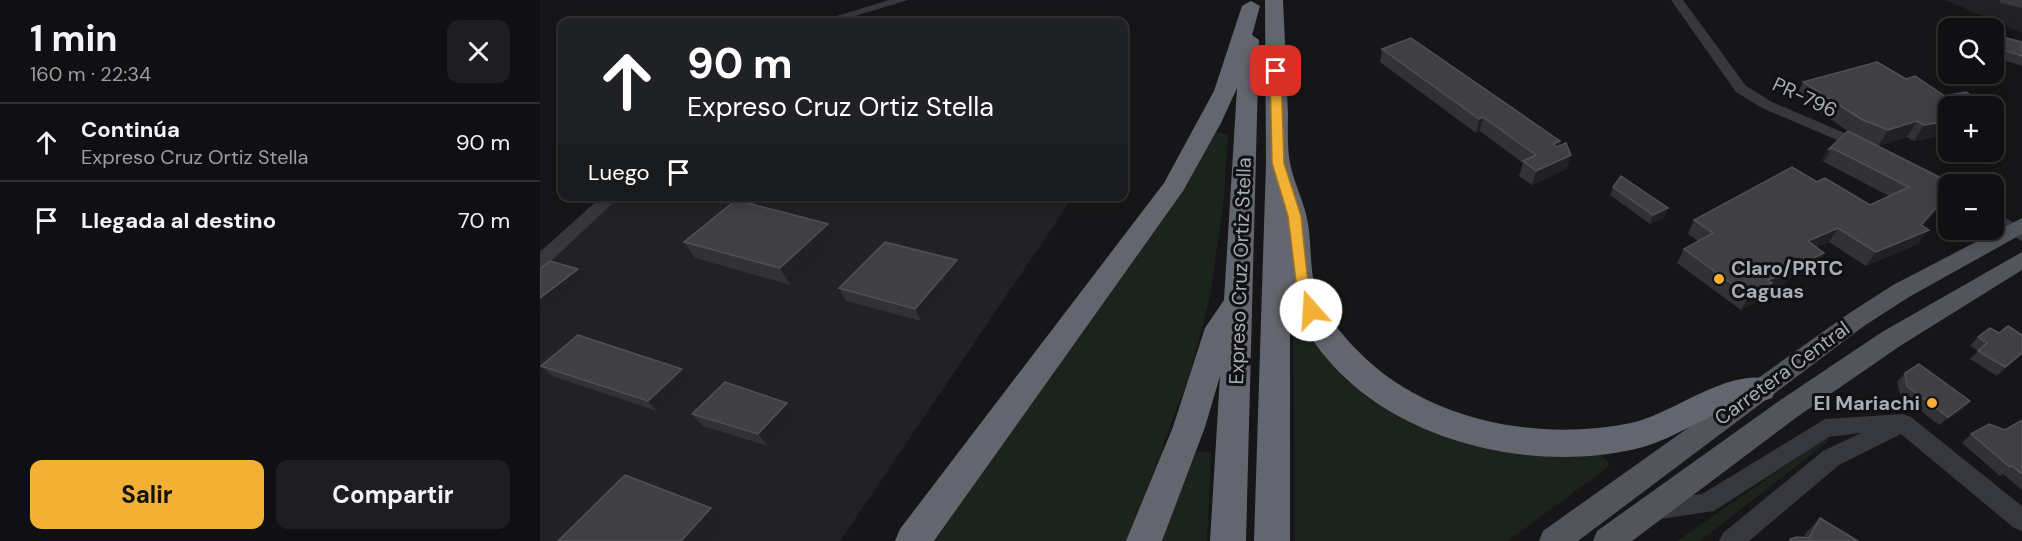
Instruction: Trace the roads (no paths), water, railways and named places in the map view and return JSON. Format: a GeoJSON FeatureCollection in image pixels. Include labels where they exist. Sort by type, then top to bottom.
{"type":"FeatureCollection","features":[{"type":"Feature","properties":{"kind":"highway","name":"Expreso Cruz Ortiz Stella"},"geometry":{"type":"LineString","coordinates":[[1259,2],[1278,163],[1272,541]]}},
{"type":"Feature","properties":{"kind":"highway","name":"Expreso Cruz Ortiz Stella"},"geometry":{"type":"LineString","coordinates":[[1228,541],[1239,301],[1259,2]]}},
{"type":"Feature","properties":{"kind":"highway"},"geometry":{"type":"LineString","coordinates":[[913,541],[1174,186],[1210,123],[1225,91],[1259,2]]}},
{"type":"Feature","properties":{"kind":"highway"},"geometry":{"type":"LineString","coordinates":[[1278,163],[1295,216],[1296,250],[1305,298],[1317,322],[1331,344],[1353,368],[1378,388],[1408,406],[1443,421],[1504,438],[1549,443],[1596,442],[1629,437],[1657,429],[1715,401],[1761,389]]}},
{"type":"Feature","properties":{"kind":"highway"},"geometry":{"type":"LineString","coordinates":[[1144,541],[1189,427],[1219,328],[1239,301]]}},
{"type":"Feature","properties":{"kind":"main road","name":"Carretera Central"},"geometry":{"type":"LineString","coordinates":[[1554,541],[1761,389],[1901,291],[2012,227]]}},
{"type":"Feature","properties":{"kind":"main road","name":"Carretera Central"},"geometry":{"type":"LineString","coordinates":[[1608,541],[1788,409],[1882,346],[2022,260]]}},
{"type":"Feature","properties":{"kind":"street"},"geometry":{"type":"LineString","coordinates":[[837,18],[902,0]]}},
{"type":"Feature","properties":{"kind":"street","name":"PR-796"},"geometry":{"type":"LineString","coordinates":[[1677,0],[1741,89],[1767,105],[1874,152]]}},
{"type":"Feature","properties":{"kind":"street"},"geometry":{"type":"LineString","coordinates":[[2005,0],[2022,4]]}},
{"type":"Feature","properties":{"kind":"street"},"geometry":{"type":"LineString","coordinates":[[540,262],[607,201]]}},
{"type":"Feature","properties":{"kind":"street"},"geometry":{"type":"LineString","coordinates":[[1651,509],[1706,504],[1825,428],[1858,424],[1903,423],[2022,520]]}},
{"type":"Feature","properties":{"kind":"street"},"geometry":{"type":"LineString","coordinates":[[1731,541],[1831,458],[1903,423]]}},
{"type":"Feature","properties":{"kind":"place","name":"Claro/PRTC Caguas"},"geometry":{"type":"Point","coordinates":[1719,279]}},
{"type":"Feature","properties":{"kind":"place","name":"El Mariachi"},"geometry":{"type":"Point","coordinates":[1932,403]}}]}
